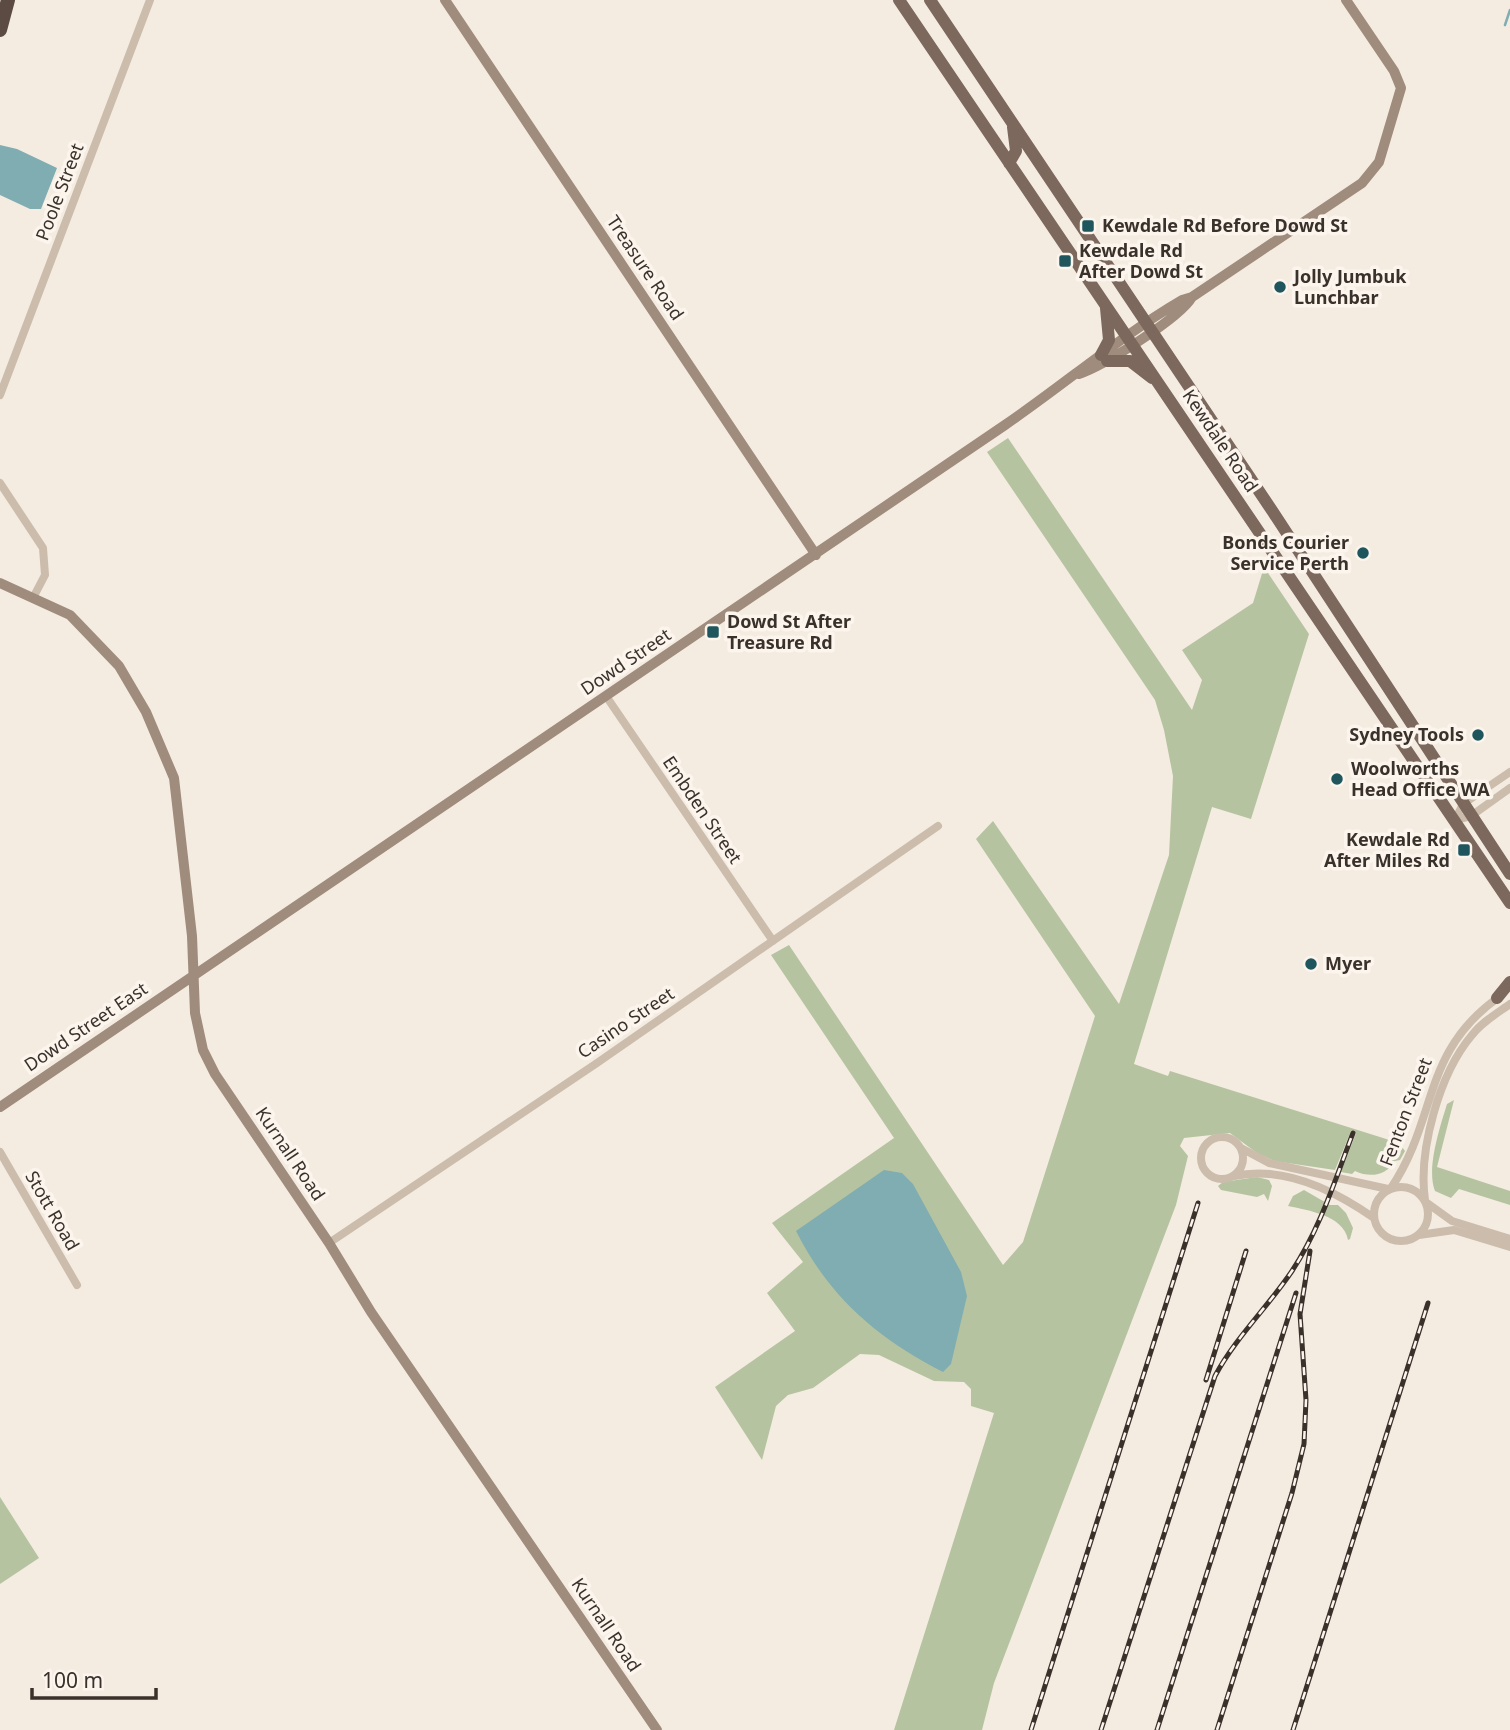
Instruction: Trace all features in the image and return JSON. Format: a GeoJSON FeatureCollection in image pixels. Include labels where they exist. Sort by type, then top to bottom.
{"type":"FeatureCollection","features":[{"type":"Feature","properties":{"kind":"highway"},"geometry":{"type":"LineString","coordinates":[[0,30],[8,0]]}},
{"type":"Feature","properties":{"kind":"main road","name":"Kewdale Road"},"geometry":{"type":"LineString","coordinates":[[899,0],[1131,339],[1510,903]]}},
{"type":"Feature","properties":{"kind":"main road","name":"Kewdale Road"},"geometry":{"type":"LineString","coordinates":[[929,0],[1149,326],[1510,874]]}},
{"type":"Feature","properties":{"kind":"main road"},"geometry":{"type":"LineString","coordinates":[[1009,163],[1016,151],[1012,123]]}},
{"type":"Feature","properties":{"kind":"main road"},"geometry":{"type":"LineString","coordinates":[[1105,301],[1110,330],[1104,358],[1130,361],[1161,384]]}},
{"type":"Feature","properties":{"kind":"main road"},"geometry":{"type":"LineString","coordinates":[[1350,665],[1365,654]]}},
{"type":"Feature","properties":{"kind":"main road"},"geometry":{"type":"LineString","coordinates":[[1497,998],[1510,982]]}},
{"type":"Feature","properties":{"kind":"street","name":"Poole Street"},"geometry":{"type":"LineString","coordinates":[[0,395],[150,0]]}},
{"type":"Feature","properties":{"kind":"street","name":"Treasure Road"},"geometry":{"type":"LineString","coordinates":[[444,0],[816,555]]}},
{"type":"Feature","properties":{"kind":"street","name":"Dowd Street"},"geometry":{"type":"LineString","coordinates":[[192,977],[816,555],[1104,358],[1182,300],[1192,297],[1371,174],[1379,162],[1401,94],[1399,82],[1346,0]]}},
{"type":"Feature","properties":{"kind":"street"},"geometry":{"type":"LineString","coordinates":[[0,483],[43,548],[45,575],[34,596]]}},
{"type":"Feature","properties":{"kind":"street","name":"Kurnall Road"},"geometry":{"type":"LineString","coordinates":[[0,583],[34,596],[70,615],[119,666],[146,712],[174,778],[192,936],[195,1013],[208,1064],[329,1243],[371,1312],[657,1730]]}},
{"type":"Feature","properties":{"kind":"street","name":"Embden Street"},"geometry":{"type":"LineString","coordinates":[[606,696],[773,941]]}},
{"type":"Feature","properties":{"kind":"street"},"geometry":{"type":"LineString","coordinates":[[1455,820],[1463,804],[1510,772]]}},
{"type":"Feature","properties":{"kind":"street"},"geometry":{"type":"LineString","coordinates":[[1455,820],[1471,816],[1510,788]]}},
{"type":"Feature","properties":{"kind":"street","name":"Casino Street"},"geometry":{"type":"LineString","coordinates":[[329,1243],[938,826]]}},
{"type":"Feature","properties":{"kind":"street","name":"Dowd Street East"},"geometry":{"type":"LineString","coordinates":[[0,1107],[192,977]]}},
{"type":"Feature","properties":{"kind":"street","name":"Fenton Street"},"geometry":{"type":"LineString","coordinates":[[1390,1189],[1412,1149],[1444,1056],[1464,1026],[1510,990]]}},
{"type":"Feature","properties":{"kind":"street","name":"Fenton Street"},"geometry":{"type":"LineString","coordinates":[[1426,1202],[1422,1171],[1425,1149],[1453,1064],[1480,1026],[1510,1004]]}},
{"type":"Feature","properties":{"kind":"street"},"geometry":{"type":"LineString","coordinates":[[1374,1218],[1341,1196],[1315,1185],[1266,1173],[1220,1180],[1209,1175],[1202,1165],[1202,1153],[1208,1143],[1219,1137],[1232,1139],[1241,1148],[1269,1163],[1390,1189],[1414,1189],[1426,1202],[1452,1221],[1510,1239]]}},
{"type":"Feature","properties":{"kind":"street"},"geometry":{"type":"LineString","coordinates":[[1234,1176],[1244,1160],[1241,1148]]}},
{"type":"Feature","properties":{"kind":"street","name":"Stott Road"},"geometry":{"type":"LineString","coordinates":[[0,1152],[77,1285]]}},
{"type":"Feature","properties":{"kind":"street"},"geometry":{"type":"LineString","coordinates":[[1390,1189],[1376,1201],[1374,1218],[1378,1230],[1392,1240],[1401,1241],[1419,1235],[1454,1230],[1510,1247]]}},
{"type":"Feature","properties":{"kind":"street"},"geometry":{"type":"LineString","coordinates":[[1419,1235],[1428,1220],[1426,1202]]}},
{"type":"Feature","properties":{"kind":"green space"},"geometry":{"type":"Polygon","coordinates":[[[1008,438],[1192,710],[1202,680],[1182,650],[1253,603],[1264,567],[1309,634],[1251,819],[1212,807],[1134,1064],[1168,1076],[1170,1071],[1399,1143],[1405,1151],[1400,1160],[1395,1161],[1382,1173],[1372,1175],[1355,1171],[1352,1174],[1341,1172],[1356,1133],[1351,1131],[1335,1170],[1274,1161],[1257,1153],[1230,1133],[1184,1138],[1180,1146],[1188,1156],[1176,1205],[994,1683],[982,1730],[894,1730],[994,1413],[971,1406],[971,1389],[964,1382],[934,1381],[879,1355],[860,1354],[813,1388],[788,1395],[776,1406],[762,1460],[715,1387],[795,1331],[767,1293],[803,1262],[772,1223],[894,1138],[771,955],[789,945],[1003,1265],[1023,1242],[1095,1016],[976,839],[993,821],[1119,1004],[1169,855],[1173,776],[1155,700],[987,452],[1008,438]]]}},
{"type":"Feature","properties":{"kind":"green space"},"geometry":{"type":"Polygon","coordinates":[[[1454,1100],[1437,1167],[1510,1191],[1510,1205],[1459,1189],[1451,1198],[1435,1191],[1432,1171],[1435,1148],[1447,1104],[1454,1100]]]}},
{"type":"Feature","properties":{"kind":"green space"},"geometry":{"type":"Polygon","coordinates":[[[1257,1177],[1269,1180],[1272,1186],[1268,1201],[1264,1194],[1257,1197],[1221,1190],[1218,1186],[1223,1182],[1257,1177]]]}},
{"type":"Feature","properties":{"kind":"green space"},"geometry":{"type":"Polygon","coordinates":[[[1304,1190],[1330,1205],[1338,1205],[1346,1213],[1353,1228],[1350,1239],[1348,1240],[1345,1232],[1332,1219],[1288,1206],[1293,1196],[1304,1190]]]}},
{"type":"Feature","properties":{"kind":"green space"},"geometry":{"type":"Polygon","coordinates":[[[0,1497],[39,1558],[0,1584],[0,1497]]]}},
{"type":"Feature","properties":{"kind":"water"},"geometry":{"type":"Polygon","coordinates":[[[0,145],[17,149],[57,168],[41,209],[30,209],[0,195],[0,145]]]}},
{"type":"Feature","properties":{"kind":"water"},"geometry":{"type":"Polygon","coordinates":[[[884,1170],[902,1173],[913,1184],[961,1272],[967,1296],[951,1364],[943,1372],[897,1345],[858,1314],[824,1277],[796,1231],[884,1170]]]}},
{"type":"Feature","properties":{"kind":"waterway"},"geometry":{"type":"LineString","coordinates":[[1505,25],[1510,10]]}},
{"type":"Feature","properties":{"kind":"railway"},"geometry":{"type":"LineString","coordinates":[[1101,1730],[1215,1376],[1232,1348],[1302,1255],[1326,1204],[1353,1133]]}},
{"type":"Feature","properties":{"kind":"railway"},"geometry":{"type":"LineString","coordinates":[[1031,1730],[1198,1203]]}},
{"type":"Feature","properties":{"kind":"railway"},"geometry":{"type":"LineString","coordinates":[[1206,1380],[1246,1251]]}},
{"type":"Feature","properties":{"kind":"railway"},"geometry":{"type":"LineString","coordinates":[[1217,1730],[1292,1493],[1304,1444],[1306,1400],[1300,1314],[1310,1251]]}},
{"type":"Feature","properties":{"kind":"railway"},"geometry":{"type":"LineString","coordinates":[[1157,1730],[1296,1293]]}},
{"type":"Feature","properties":{"kind":"railway"},"geometry":{"type":"LineString","coordinates":[[1293,1730],[1428,1303]]}},
{"type":"Feature","properties":{"kind":"place","name":"Kewdale Rd Before Dowd St"},"geometry":{"type":"Point","coordinates":[1088,226]}},
{"type":"Feature","properties":{"kind":"place","name":"Kewdale Rd After Dowd St"},"geometry":{"type":"Point","coordinates":[1065,261]}},
{"type":"Feature","properties":{"kind":"place","name":"Jolly Jumbuk Lunchbar"},"geometry":{"type":"Point","coordinates":[1280,287]}},
{"type":"Feature","properties":{"kind":"place","name":"Bonds Courier Service Perth"},"geometry":{"type":"Point","coordinates":[1363,553]}},
{"type":"Feature","properties":{"kind":"place","name":"Dowd St After Treasure Rd"},"geometry":{"type":"Point","coordinates":[713,632]}},
{"type":"Feature","properties":{"kind":"place","name":"Sydney Tools"},"geometry":{"type":"Point","coordinates":[1478,735]}},
{"type":"Feature","properties":{"kind":"place","name":"Woolworths Head Office WA"},"geometry":{"type":"Point","coordinates":[1337,779]}},
{"type":"Feature","properties":{"kind":"place","name":"Kewdale Rd After Miles Rd"},"geometry":{"type":"Point","coordinates":[1464,850]}},
{"type":"Feature","properties":{"kind":"place","name":"Myer"},"geometry":{"type":"Point","coordinates":[1311,964]}}]}
